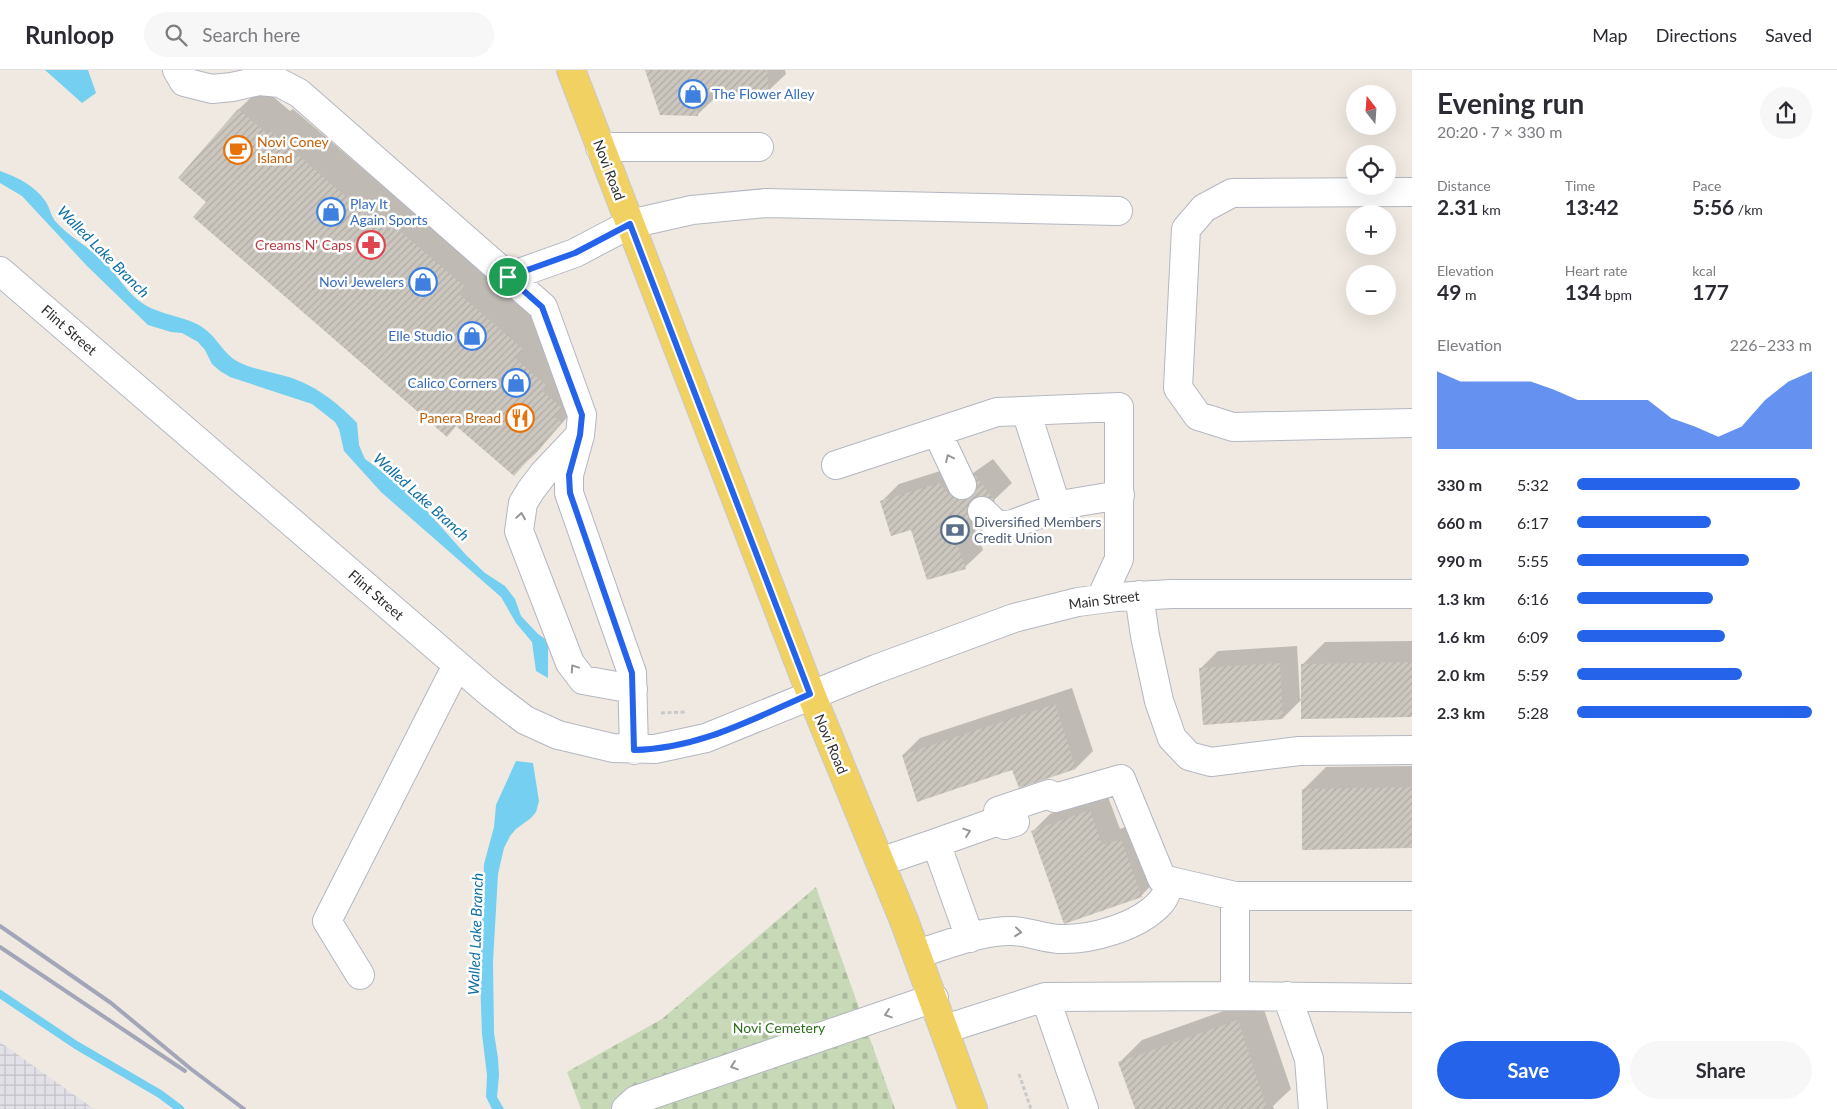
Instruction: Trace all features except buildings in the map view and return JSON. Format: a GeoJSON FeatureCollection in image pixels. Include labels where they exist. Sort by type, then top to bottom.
{"type":"FeatureCollection","features":[{"type":"Feature","properties":{"kind":"main road","name":"Novi Road"},"geometry":{"type":"LineString","coordinates":[[571,70],[810,694],[917,954],[973,1109]]}},
{"type":"Feature","properties":{"kind":"street"},"geometry":{"type":"LineString","coordinates":[[177,70],[184,82],[212,89],[258,75],[280,83],[299,93],[542,307],[582,415],[580,435],[569,475],[570,493],[632,673],[634,750]]}},
{"type":"Feature","properties":{"kind":"street"},"geometry":{"type":"LineString","coordinates":[[600,147],[759,147]]}},
{"type":"Feature","properties":{"kind":"street"},"geometry":{"type":"LineString","coordinates":[[1412,192],[1232,193],[1204,208],[1186,229],[1178,388],[1198,416],[1233,427],[1412,423]]}},
{"type":"Feature","properties":{"kind":"street"},"geometry":{"type":"LineString","coordinates":[[508,277],[575,253],[630,224],[692,210],[766,203],[1118,211]]}},
{"type":"Feature","properties":{"kind":"street","name":"Flint Street"},"geometry":{"type":"LineString","coordinates":[[0,271],[491,694],[532,724],[558,735],[585,743],[634,750],[656,749],[706,738],[810,694]]}},
{"type":"Feature","properties":{"kind":"street"},"geometry":{"type":"LineString","coordinates":[[836,465],[996,412],[1119,406],[1119,559],[1101,598]]}},
{"type":"Feature","properties":{"kind":"street"},"geometry":{"type":"LineString","coordinates":[[1026,411],[1057,508]]}},
{"type":"Feature","properties":{"kind":"street"},"geometry":{"type":"LineString","coordinates":[[937,432],[962,485]]}},
{"type":"Feature","properties":{"kind":"street"},"geometry":{"type":"LineString","coordinates":[[580,435],[544,473],[531,490],[523,504],[519,530],[570,664],[583,680],[633,700]]}},
{"type":"Feature","properties":{"kind":"street"},"geometry":{"type":"LineString","coordinates":[[982,511],[998,526],[1012,524],[1066,504],[1120,495]]}},
{"type":"Feature","properties":{"kind":"street","name":"Main Street"},"geometry":{"type":"LineString","coordinates":[[810,694],[1014,618],[1101,598],[1139,595],[1412,594]]}},
{"type":"Feature","properties":{"kind":"street"},"geometry":{"type":"LineString","coordinates":[[1139,595],[1145,636],[1159,700],[1172,738],[1189,756],[1211,762],[1300,751],[1412,750]]}},
{"type":"Feature","properties":{"kind":"street"},"geometry":{"type":"LineString","coordinates":[[360,975],[327,920],[457,664]]}},
{"type":"Feature","properties":{"kind":"street"},"geometry":{"type":"LineString","coordinates":[[880,862],[998,821],[1005,825],[1052,809],[1055,798],[1121,779],[1162,879],[1235,896],[1412,896]]}},
{"type":"Feature","properties":{"kind":"street"},"geometry":{"type":"LineString","coordinates":[[936,843],[970,938]]}},
{"type":"Feature","properties":{"kind":"street"},"geometry":{"type":"LineString","coordinates":[[917,954],[981,935],[1013,931],[1059,939],[1093,935],[1124,926],[1146,915],[1162,901],[1171,881]]}},
{"type":"Feature","properties":{"kind":"street"},"geometry":{"type":"LineString","coordinates":[[1235,896],[1235,996]]}},
{"type":"Feature","properties":{"kind":"street"},"geometry":{"type":"LineString","coordinates":[[1286,996],[1309,1060],[1313,1109]]}},
{"type":"Feature","properties":{"kind":"street"},"geometry":{"type":"LineString","coordinates":[[945,1030],[1045,997],[1286,996],[1412,998]]}},
{"type":"Feature","properties":{"kind":"street"},"geometry":{"type":"LineString","coordinates":[[1045,997],[1084,1109]]}},
{"type":"Feature","properties":{"kind":"street"},"geometry":{"type":"LineString","coordinates":[[626,1109],[636,1100],[934,998]]}},
{"type":"Feature","properties":{"kind":"path"},"geometry":{"type":"LineString","coordinates":[[633,700],[679,713],[690,712]]}},
{"type":"Feature","properties":{"kind":"path"},"geometry":{"type":"LineString","coordinates":[[1018,1074],[1031,1109]]}},
{"type":"Feature","properties":{"kind":"shaded area"},"geometry":{"type":"Polygon","coordinates":[[[0,1042],[94,1109],[0,1109],[0,1042]]]}},
{"type":"Feature","properties":{"kind":"green space","name":"Novi Cemetery"},"geometry":{"type":"Polygon","coordinates":[[[816,887],[895,1109],[581,1109],[567,1072],[662,1019],[816,887]]]}},
{"type":"Feature","properties":{"kind":"water"},"geometry":{"type":"Polygon","coordinates":[[[45,70],[88,70],[96,93],[82,103],[45,70]]]}},
{"type":"Feature","properties":{"kind":"water"},"geometry":{"type":"Polygon","coordinates":[[[0,171],[20,179],[37,191],[46,202],[56,222],[67,233],[99,257],[129,292],[145,305],[197,324],[214,337],[235,360],[253,368],[296,379],[333,401],[349,415],[357,423],[359,445],[365,459],[402,486],[466,555],[485,573],[505,586],[515,599],[521,616],[538,634],[548,641],[548,678],[536,671],[532,642],[516,623],[501,597],[381,492],[344,451],[339,429],[335,422],[312,404],[230,377],[212,364],[205,350],[198,342],[182,333],[171,332],[148,325],[87,266],[22,196],[0,183],[0,171]]]}},
{"type":"Feature","properties":{"kind":"water"},"geometry":{"type":"Polygon","coordinates":[[[516,761],[533,763],[539,801],[536,812],[510,836],[504,848],[498,874],[493,962],[494,1033],[499,1075],[497,1097],[504,1109],[492,1109],[486,1097],[487,1075],[482,1034],[480,977],[484,864],[494,827],[496,805],[516,761]]]}},
{"type":"Feature","properties":{"kind":"waterway"},"geometry":{"type":"LineString","coordinates":[[0,994],[76,1045],[160,1094],[180,1109]]}},
{"type":"Feature","properties":{"kind":"railway"},"geometry":{"type":"LineString","coordinates":[[0,926],[111,1003],[191,1069],[244,1109]]}},
{"type":"Feature","properties":{"kind":"railway"},"geometry":{"type":"LineString","coordinates":[[0,947],[185,1071]]}},
{"type":"Feature","properties":{"kind":"place","name":"The Flower Alley"},"geometry":{"type":"Point","coordinates":[693,94]}},
{"type":"Feature","properties":{"kind":"place","name":"Novi Coney Island"},"geometry":{"type":"Point","coordinates":[238,150]}},
{"type":"Feature","properties":{"kind":"place","name":"Play It Again Sports"},"geometry":{"type":"Point","coordinates":[331,212]}},
{"type":"Feature","properties":{"kind":"place","name":"Creams N' Caps"},"geometry":{"type":"Point","coordinates":[371,245]}},
{"type":"Feature","properties":{"kind":"place","name":"Novi Jewelers"},"geometry":{"type":"Point","coordinates":[423,282]}},
{"type":"Feature","properties":{"kind":"place","name":"Elle Studio"},"geometry":{"type":"Point","coordinates":[472,336]}},
{"type":"Feature","properties":{"kind":"place","name":"Calico Corners"},"geometry":{"type":"Point","coordinates":[516,383]}},
{"type":"Feature","properties":{"kind":"place","name":"Panera Bread"},"geometry":{"type":"Point","coordinates":[520,418]}},
{"type":"Feature","properties":{"kind":"place","name":"Diversified Members Credit Union"},"geometry":{"type":"Point","coordinates":[955,530]}},
{"type":"Feature","properties":{"kind":"route"},"geometry":{"type":"LineString","coordinates":[[630,224],[810,694],[725,732],[685,744],[656,749],[634,750],[632,673],[570,493],[569,475],[580,435],[582,415],[542,307],[508,277],[575,253],[630,224]]}},
{"type":"Feature","properties":{"kind":"water label","name":"Walled Lake Branch"},"geometry":{"type":"Point","coordinates":[103,252]}},
{"type":"Feature","properties":{"kind":"water label","name":"Walled Lake Branch"},"geometry":{"type":"Point","coordinates":[421,497]}},
{"type":"Feature","properties":{"kind":"water label","name":"Walled Lake Branch"},"geometry":{"type":"Point","coordinates":[476,934]}}]}
